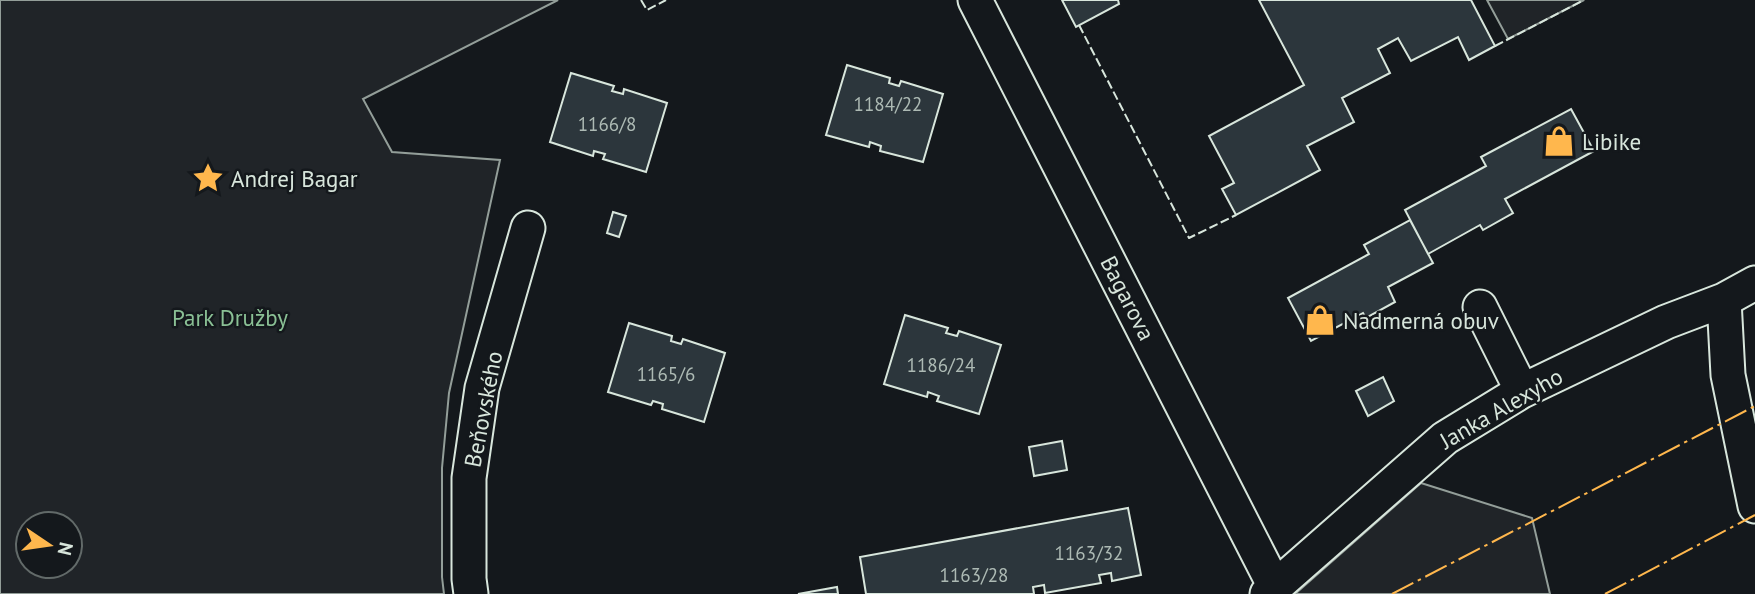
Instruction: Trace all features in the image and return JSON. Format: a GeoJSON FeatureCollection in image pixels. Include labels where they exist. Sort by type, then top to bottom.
{"type":"FeatureCollection","features":[{"type":"Feature","properties":{"kind":"street","name":"Bagarova"},"geometry":{"type":"LineString","coordinates":[[975,0],[1271,591]]}},
{"type":"Feature","properties":{"kind":"street","name":"Beňovského"},"geometry":{"type":"LineString","coordinates":[[471,594],[469,478],[482,388],[528,228]]}},
{"type":"Feature","properties":{"kind":"street","name":"Janka Alexyho"},"geometry":{"type":"LineString","coordinates":[[1271,591],[1445,438],[1522,391],[1666,322],[1724,300],[1755,283]]}},
{"type":"Feature","properties":{"kind":"street"},"geometry":{"type":"LineString","coordinates":[[1724,300],[1728,374],[1755,506]]}},
{"type":"Feature","properties":{"kind":"street"},"geometry":{"type":"LineString","coordinates":[[1480,307],[1522,391]]}},
{"type":"Feature","properties":{"kind":"green space","name":"Park Družby"},"geometry":{"type":"Polygon","coordinates":[[[0,0],[558,0],[363,99],[392,152],[500,160],[449,393],[442,468],[444,594],[0,594],[0,0]]]}},
{"type":"Feature","properties":{"kind":"green space"},"geometry":{"type":"Polygon","coordinates":[[[1487,0],[1584,0],[1508,39],[1487,0]]]}},
{"type":"Feature","properties":{"kind":"green space"},"geometry":{"type":"Polygon","coordinates":[[[1421,483],[1532,518],[1550,594],[1295,594],[1421,483]]]}},
{"type":"Feature","properties":{"kind":"building"},"geometry":{"type":"Polygon","coordinates":[[[1062,0],[1118,0],[1119,4],[1076,27],[1062,0]]]}},
{"type":"Feature","properties":{"kind":"building"},"geometry":{"type":"Polygon","coordinates":[[[1259,0],[1471,0],[1495,46],[1469,60],[1458,37],[1411,61],[1398,38],[1378,49],[1390,73],[1342,98],[1354,122],[1307,146],[1320,170],[1236,215],[1222,189],[1234,183],[1209,136],[1304,85],[1259,0]]]}},
{"type":"Feature","properties":{"kind":"building"},"geometry":{"type":"Polygon","coordinates":[[[847,65],[890,78],[889,83],[899,86],[901,81],[943,94],[923,162],[880,151],[881,146],[870,142],[869,147],[826,135],[847,65]]]}},
{"type":"Feature","properties":{"kind":"building"},"geometry":{"type":"Polygon","coordinates":[[[571,73],[614,86],[612,91],[623,94],[624,89],[667,103],[646,172],[603,159],[605,154],[594,151],[593,156],[550,142],[571,73]]]}},
{"type":"Feature","properties":{"kind":"building"},"geometry":{"type":"Polygon","coordinates":[[[1571,109],[1594,151],[1505,199],[1513,213],[1483,230],[1480,225],[1428,254],[1405,210],[1486,166],[1481,157],[1571,109]]]}},
{"type":"Feature","properties":{"kind":"building"},"geometry":{"type":"Polygon","coordinates":[[[613,212],[626,216],[619,237],[607,233],[613,212]]]}},
{"type":"Feature","properties":{"kind":"building"},"geometry":{"type":"Polygon","coordinates":[[[1410,220],[1433,263],[1388,287],[1395,302],[1366,318],[1363,313],[1311,341],[1288,298],[1369,254],[1364,245],[1410,220]]]}},
{"type":"Feature","properties":{"kind":"building"},"geometry":{"type":"Polygon","coordinates":[[[905,315],[948,328],[946,333],[957,336],[959,331],[1001,345],[979,414],[937,401],[939,396],[928,392],[927,397],[884,384],[905,315]]]}},
{"type":"Feature","properties":{"kind":"building"},"geometry":{"type":"Polygon","coordinates":[[[629,323],[672,336],[671,341],[681,344],[683,339],[725,353],[704,422],[662,409],[663,404],[653,401],[651,405],[608,392],[629,323]]]}},
{"type":"Feature","properties":{"kind":"building"},"geometry":{"type":"Polygon","coordinates":[[[1383,377],[1394,401],[1368,416],[1356,391],[1383,377]]]}},
{"type":"Feature","properties":{"kind":"building"},"geometry":{"type":"Polygon","coordinates":[[[1062,441],[1067,470],[1034,476],[1029,447],[1062,441]]]}},
{"type":"Feature","properties":{"kind":"building"},"geometry":{"type":"Polygon","coordinates":[[[1128,508],[1141,575],[1112,581],[1111,573],[1099,575],[1101,583],[1045,593],[1044,585],[1033,587],[1034,594],[866,594],[860,557],[1128,508]]]}},
{"type":"Feature","properties":{"kind":"building"},"geometry":{"type":"Polygon","coordinates":[[[837,587],[838,594],[798,594],[837,587]]]}},
{"type":"Feature","properties":{"kind":"fence"},"geometry":{"type":"LineString","coordinates":[[641,0],[647,10],[666,0]]}},
{"type":"Feature","properties":{"kind":"fence"},"geometry":{"type":"LineString","coordinates":[[1495,46],[1584,0]]}},
{"type":"Feature","properties":{"kind":"fence"},"geometry":{"type":"LineString","coordinates":[[1079,25],[1189,238],[1236,215]]}},
{"type":"Feature","properties":{"kind":"power"},"geometry":{"type":"LineString","coordinates":[[1392,594],[1755,406]]}},
{"type":"Feature","properties":{"kind":"power"},"geometry":{"type":"LineString","coordinates":[[1605,594],[1755,515]]}},
{"type":"Feature","properties":{"kind":"place","name":"Libike"},"geometry":{"type":"Point","coordinates":[1559,141]}},
{"type":"Feature","properties":{"kind":"place","name":"Andrej Bagar"},"geometry":{"type":"Point","coordinates":[208,178]}},
{"type":"Feature","properties":{"kind":"place","name":"Nadmerná obuv"},"geometry":{"type":"Point","coordinates":[1320,320]}}]}
